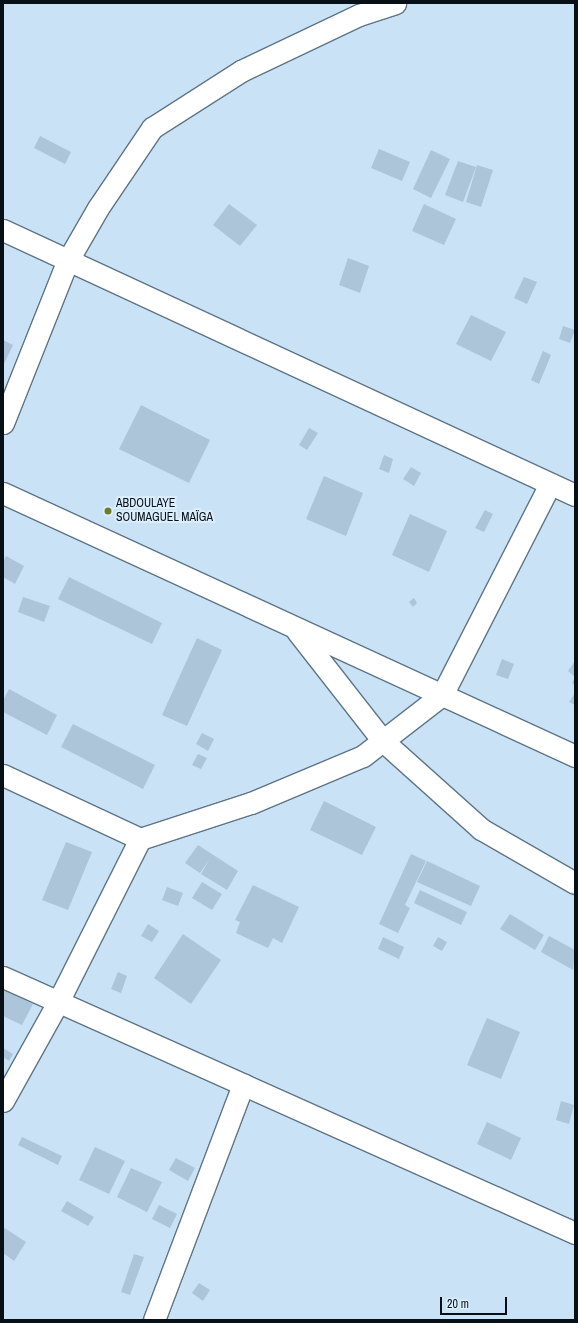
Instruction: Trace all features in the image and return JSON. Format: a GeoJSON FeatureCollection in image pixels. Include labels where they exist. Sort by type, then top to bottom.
{"type":"FeatureCollection","features":[{"type":"Feature","properties":{"kind":"street"},"geometry":{"type":"LineString","coordinates":[[3,423],[68,260],[98,208],[152,128],[241,71],[359,15],[395,3]]}},
{"type":"Feature","properties":{"kind":"street"},"geometry":{"type":"LineString","coordinates":[[3,230],[575,495]]}},
{"type":"Feature","properties":{"kind":"street"},"geometry":{"type":"LineString","coordinates":[[3,775],[140,839],[251,803],[363,756],[442,695],[550,484]]}},
{"type":"Feature","properties":{"kind":"street"},"geometry":{"type":"LineString","coordinates":[[3,493],[575,756]]}},
{"type":"Feature","properties":{"kind":"street"},"geometry":{"type":"LineString","coordinates":[[294,627],[383,741],[481,829],[575,882]]}},
{"type":"Feature","properties":{"kind":"street"},"geometry":{"type":"LineString","coordinates":[[3,1100],[58,1002],[140,839]]}},
{"type":"Feature","properties":{"kind":"street"},"geometry":{"type":"LineString","coordinates":[[3,977],[575,1233]]}},
{"type":"Feature","properties":{"kind":"street"},"geometry":{"type":"LineString","coordinates":[[154,1320],[243,1084]]}},
{"type":"Feature","properties":{"kind":"building"},"geometry":{"type":"Polygon","coordinates":[[[40,136],[71,152],[65,164],[34,148],[40,136]]]}},
{"type":"Feature","properties":{"kind":"building"},"geometry":{"type":"Polygon","coordinates":[[[379,149],[410,162],[402,181],[371,168],[379,149]]]}},
{"type":"Feature","properties":{"kind":"building"},"geometry":{"type":"Polygon","coordinates":[[[431,150],[450,159],[431,198],[413,189],[431,150]]]}},
{"type":"Feature","properties":{"kind":"building"},"geometry":{"type":"Polygon","coordinates":[[[458,161],[476,167],[463,202],[445,195],[458,161]]]}},
{"type":"Feature","properties":{"kind":"building"},"geometry":{"type":"Polygon","coordinates":[[[477,165],[493,170],[481,207],[466,202],[477,165]]]}},
{"type":"Feature","properties":{"kind":"building"},"geometry":{"type":"Polygon","coordinates":[[[229,204],[257,225],[240,246],[213,225],[229,204]]]}},
{"type":"Feature","properties":{"kind":"building"},"geometry":{"type":"Polygon","coordinates":[[[424,204],[456,219],[444,245],[412,231],[424,204]]]}},
{"type":"Feature","properties":{"kind":"building"},"geometry":{"type":"Polygon","coordinates":[[[348,258],[369,266],[360,293],[339,285],[348,258]]]}},
{"type":"Feature","properties":{"kind":"building"},"geometry":{"type":"Polygon","coordinates":[[[524,277],[537,282],[527,304],[514,298],[524,277]]]}},
{"type":"Feature","properties":{"kind":"building"},"geometry":{"type":"Polygon","coordinates":[[[471,315],[506,332],[491,361],[456,344],[471,315]]]}},
{"type":"Feature","properties":{"kind":"building"},"geometry":{"type":"Polygon","coordinates":[[[563,326],[575,330],[570,343],[559,339],[563,326]]]}},
{"type":"Feature","properties":{"kind":"building"},"geometry":{"type":"Polygon","coordinates":[[[3,340],[13,345],[3,366],[3,340]]]}},
{"type":"Feature","properties":{"kind":"building"},"geometry":{"type":"Polygon","coordinates":[[[543,351],[551,355],[539,384],[531,380],[543,351]]]}},
{"type":"Feature","properties":{"kind":"building"},"geometry":{"type":"Polygon","coordinates":[[[141,405],[210,440],[189,483],[119,449],[141,405]]]}},
{"type":"Feature","properties":{"kind":"building"},"geometry":{"type":"Polygon","coordinates":[[[309,428],[318,433],[307,450],[299,445],[309,428]]]}},
{"type":"Feature","properties":{"kind":"building"},"geometry":{"type":"Polygon","coordinates":[[[384,455],[393,459],[389,473],[379,469],[384,455]]]}},
{"type":"Feature","properties":{"kind":"building"},"geometry":{"type":"Polygon","coordinates":[[[411,467],[421,473],[414,486],[403,479],[411,467]]]}},
{"type":"Feature","properties":{"kind":"building"},"geometry":{"type":"Polygon","coordinates":[[[324,476],[363,493],[346,536],[306,519],[324,476]]]}},
{"type":"Feature","properties":{"kind":"building"},"geometry":{"type":"Polygon","coordinates":[[[485,510],[493,514],[484,532],[475,528],[485,510]]]}},
{"type":"Feature","properties":{"kind":"building"},"geometry":{"type":"Polygon","coordinates":[[[410,514],[447,531],[429,572],[392,555],[410,514]]]}},
{"type":"Feature","properties":{"kind":"building"},"geometry":{"type":"Polygon","coordinates":[[[6,556],[24,566],[15,584],[3,577],[3,562],[6,556]]]}},
{"type":"Feature","properties":{"kind":"building"},"geometry":{"type":"Polygon","coordinates":[[[69,577],[162,623],[152,644],[58,599],[69,577]]]}},
{"type":"Feature","properties":{"kind":"building"},"geometry":{"type":"Polygon","coordinates":[[[23,597],[50,606],[44,622],[18,612],[23,597]]]}},
{"type":"Feature","properties":{"kind":"building"},"geometry":{"type":"Polygon","coordinates":[[[414,598],[417,603],[413,607],[409,602],[414,598]]]}},
{"type":"Feature","properties":{"kind":"building"},"geometry":{"type":"Polygon","coordinates":[[[197,638],[222,650],[187,726],[162,715],[197,638]]]}},
{"type":"Feature","properties":{"kind":"building"},"geometry":{"type":"Polygon","coordinates":[[[502,659],[514,664],[508,679],[496,675],[502,659]]]}},
{"type":"Feature","properties":{"kind":"building"},"geometry":{"type":"Polygon","coordinates":[[[575,661],[575,677],[568,671],[575,661]]]}},
{"type":"Feature","properties":{"kind":"building"},"geometry":{"type":"Polygon","coordinates":[[[575,677],[575,685],[572,683],[575,677]]]}},
{"type":"Feature","properties":{"kind":"building"},"geometry":{"type":"Polygon","coordinates":[[[9,689],[57,715],[47,735],[3,712],[3,701],[9,689]]]}},
{"type":"Feature","properties":{"kind":"building"},"geometry":{"type":"Polygon","coordinates":[[[575,693],[575,705],[569,702],[575,693]]]}},
{"type":"Feature","properties":{"kind":"building"},"geometry":{"type":"Polygon","coordinates":[[[73,724],[155,765],[143,789],[61,747],[73,724]]]}},
{"type":"Feature","properties":{"kind":"building"},"geometry":{"type":"Polygon","coordinates":[[[202,733],[214,739],[208,751],[196,744],[202,733]]]}},
{"type":"Feature","properties":{"kind":"building"},"geometry":{"type":"Polygon","coordinates":[[[198,754],[207,758],[201,769],[192,765],[198,754]]]}},
{"type":"Feature","properties":{"kind":"building"},"geometry":{"type":"Polygon","coordinates":[[[324,801],[376,827],[362,855],[310,830],[324,801]]]}},
{"type":"Feature","properties":{"kind":"building"},"geometry":{"type":"Polygon","coordinates":[[[66,842],[92,852],[68,910],[42,900],[66,842]]]}},
{"type":"Feature","properties":{"kind":"building"},"geometry":{"type":"Polygon","coordinates":[[[198,845],[238,871],[227,890],[201,874],[209,860],[200,873],[185,863],[198,845]]]}},
{"type":"Feature","properties":{"kind":"building"},"geometry":{"type":"Polygon","coordinates":[[[411,854],[426,861],[405,905],[410,908],[398,933],[379,924],[411,854]]]}},
{"type":"Feature","properties":{"kind":"building"},"geometry":{"type":"Polygon","coordinates":[[[427,861],[480,886],[471,906],[417,882],[427,861]]]}},
{"type":"Feature","properties":{"kind":"building"},"geometry":{"type":"Polygon","coordinates":[[[202,882],[222,894],[212,910],[192,898],[202,882]]]}},
{"type":"Feature","properties":{"kind":"building"},"geometry":{"type":"Polygon","coordinates":[[[253,885],[299,907],[282,943],[273,938],[268,948],[236,933],[240,922],[235,920],[253,885]]]}},
{"type":"Feature","properties":{"kind":"building"},"geometry":{"type":"Polygon","coordinates":[[[167,887],[183,893],[178,906],[162,900],[167,887]]]}},
{"type":"Feature","properties":{"kind":"building"},"geometry":{"type":"Polygon","coordinates":[[[420,890],[467,912],[461,925],[414,903],[420,890]]]}},
{"type":"Feature","properties":{"kind":"building"},"geometry":{"type":"Polygon","coordinates":[[[510,914],[544,935],[535,950],[500,929],[510,914]]]}},
{"type":"Feature","properties":{"kind":"building"},"geometry":{"type":"Polygon","coordinates":[[[148,924],[159,931],[152,942],[141,936],[148,924]]]}},
{"type":"Feature","properties":{"kind":"building"},"geometry":{"type":"Polygon","coordinates":[[[183,934],[221,960],[191,1004],[154,978],[183,934]]]}},
{"type":"Feature","properties":{"kind":"building"},"geometry":{"type":"Polygon","coordinates":[[[549,936],[575,950],[573,970],[541,952],[549,936]]]}},
{"type":"Feature","properties":{"kind":"building"},"geometry":{"type":"Polygon","coordinates":[[[383,937],[404,947],[399,959],[378,949],[383,937]]]}},
{"type":"Feature","properties":{"kind":"building"},"geometry":{"type":"Polygon","coordinates":[[[438,937],[447,942],[442,951],[433,946],[438,937]]]}},
{"type":"Feature","properties":{"kind":"building"},"geometry":{"type":"Polygon","coordinates":[[[118,972],[127,976],[121,993],[111,989],[118,972]]]}},
{"type":"Feature","properties":{"kind":"building"},"geometry":{"type":"Polygon","coordinates":[[[3,989],[33,1004],[22,1025],[3,1016],[3,989]]]}},
{"type":"Feature","properties":{"kind":"building"},"geometry":{"type":"Polygon","coordinates":[[[487,1018],[520,1032],[501,1079],[467,1065],[487,1018]]]}},
{"type":"Feature","properties":{"kind":"building"},"geometry":{"type":"Polygon","coordinates":[[[3,1048],[13,1054],[9,1061],[3,1057],[3,1048]]]}},
{"type":"Feature","properties":{"kind":"building"},"geometry":{"type":"Polygon","coordinates":[[[561,1101],[574,1105],[569,1124],[556,1120],[561,1101]]]}},
{"type":"Feature","properties":{"kind":"building"},"geometry":{"type":"Polygon","coordinates":[[[487,1122],[521,1138],[511,1160],[477,1144],[487,1122]]]}},
{"type":"Feature","properties":{"kind":"building"},"geometry":{"type":"Polygon","coordinates":[[[22,1137],[62,1156],[58,1165],[18,1145],[22,1137]]]}},
{"type":"Feature","properties":{"kind":"building"},"geometry":{"type":"Polygon","coordinates":[[[95,1147],[125,1161],[109,1194],[79,1180],[95,1147]]]}},
{"type":"Feature","properties":{"kind":"building"},"geometry":{"type":"Polygon","coordinates":[[[176,1158],[195,1168],[188,1181],[169,1170],[176,1158]]]}},
{"type":"Feature","properties":{"kind":"building"},"geometry":{"type":"Polygon","coordinates":[[[131,1168],[162,1182],[147,1212],[117,1197],[131,1168]]]}},
{"type":"Feature","properties":{"kind":"building"},"geometry":{"type":"Polygon","coordinates":[[[67,1201],[94,1217],[88,1226],[61,1211],[67,1201]]]}},
{"type":"Feature","properties":{"kind":"building"},"geometry":{"type":"Polygon","coordinates":[[[159,1205],[177,1214],[170,1228],[152,1219],[159,1205]]]}},
{"type":"Feature","properties":{"kind":"building"},"geometry":{"type":"Polygon","coordinates":[[[3,1227],[26,1242],[14,1261],[3,1253],[3,1227]]]}},
{"type":"Feature","properties":{"kind":"building"},"geometry":{"type":"Polygon","coordinates":[[[134,1254],[144,1257],[130,1295],[121,1292],[134,1254]]]}},
{"type":"Feature","properties":{"kind":"building"},"geometry":{"type":"Polygon","coordinates":[[[199,1283],[210,1290],[203,1301],[192,1293],[199,1283]]]}},
{"type":"Feature","properties":{"kind":"place","name":"ABDOULAYE SOUMAGUEL MAÏGA"},"geometry":{"type":"Point","coordinates":[108,511]}}]}
